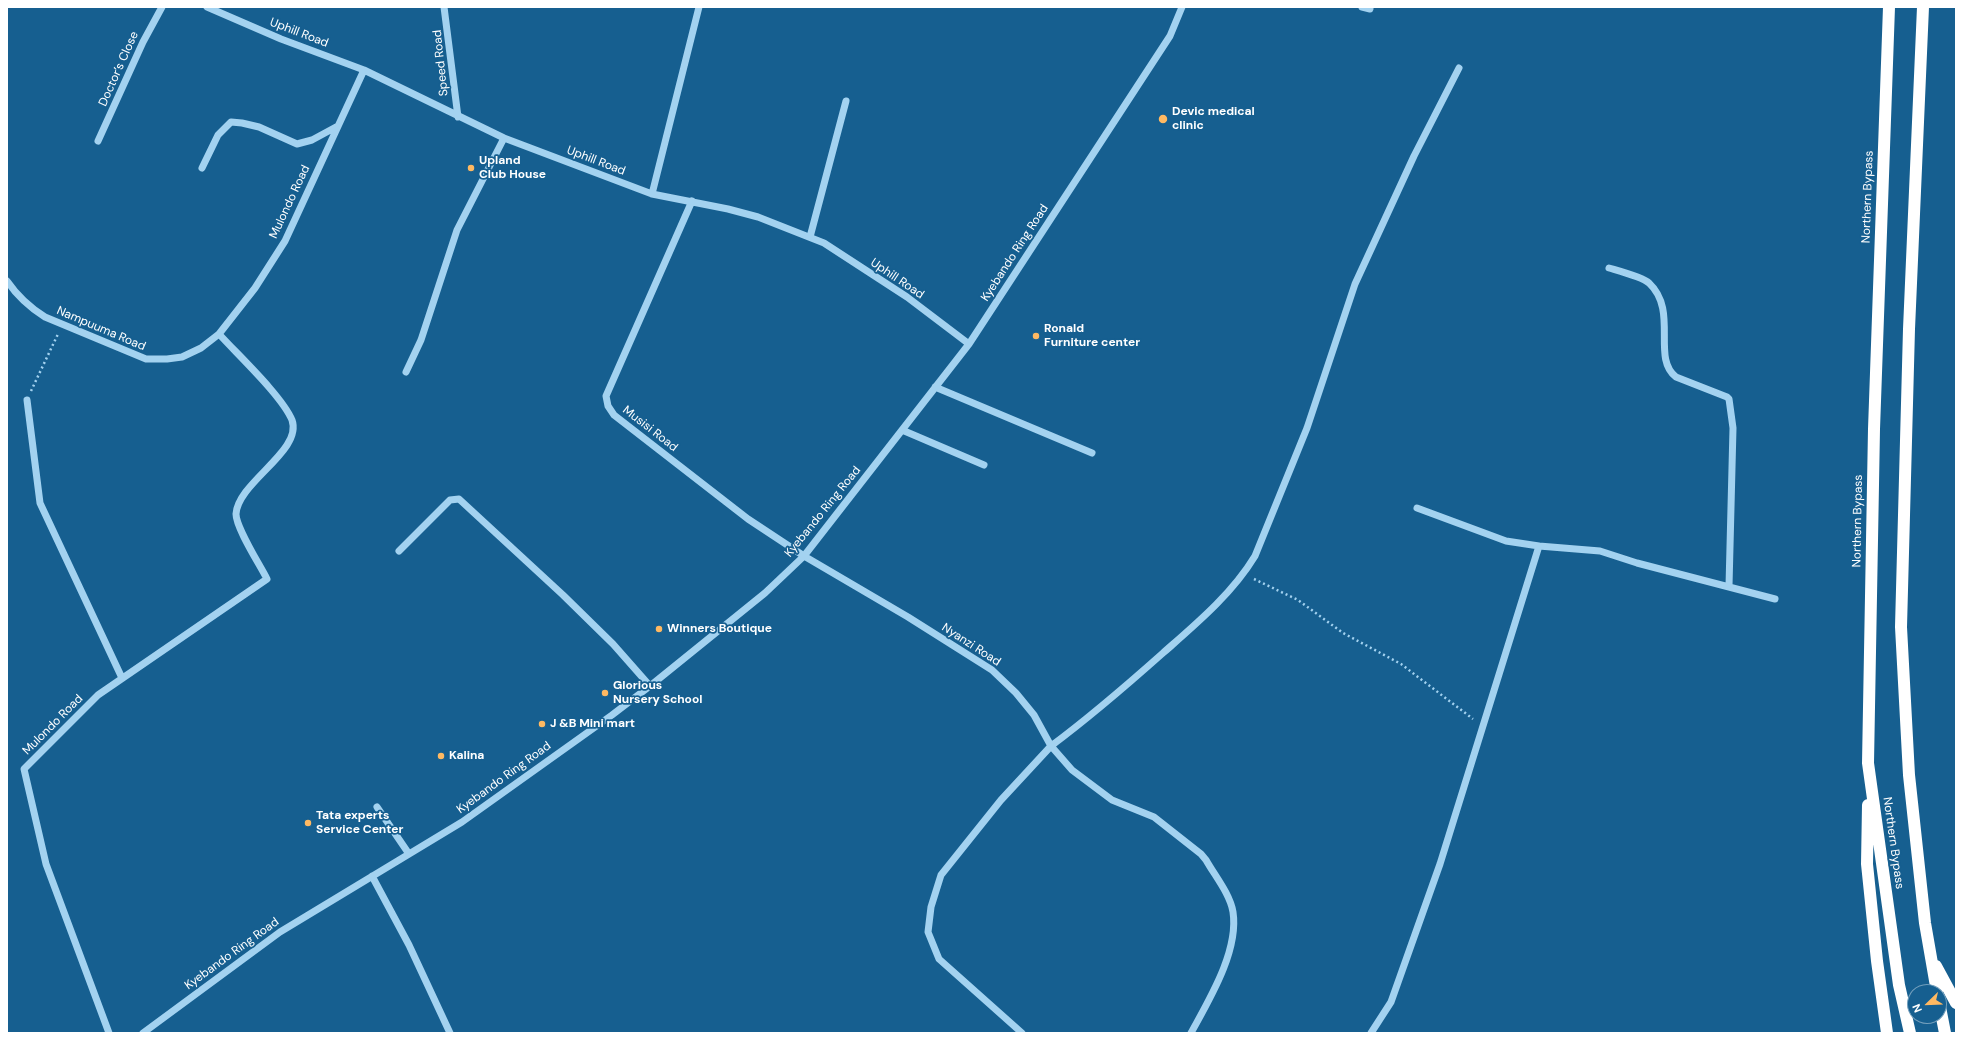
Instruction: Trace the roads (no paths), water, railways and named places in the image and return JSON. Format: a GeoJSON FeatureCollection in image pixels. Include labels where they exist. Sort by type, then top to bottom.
{"type":"FeatureCollection","features":[{"type":"Feature","properties":{"kind":"highway","name":"Northern Bypass"},"geometry":{"type":"LineString","coordinates":[[1889,7],[1874,429],[1868,763],[1899,985],[1910,1033]]}},
{"type":"Feature","properties":{"kind":"highway","name":"Northern Bypass"},"geometry":{"type":"LineString","coordinates":[[1923,7],[1909,329],[1901,626],[1908,775],[1925,923],[1936,984]]}},
{"type":"Feature","properties":{"kind":"highway"},"geometry":{"type":"LineString","coordinates":[[1868,763],[1867,864],[1877,961],[1887,1033]]}},
{"type":"Feature","properties":{"kind":"highway"},"geometry":{"type":"LineString","coordinates":[[1931,956],[1956,1003]]}},
{"type":"Feature","properties":{"kind":"street","name":"Doctor’s Close"},"geometry":{"type":"LineString","coordinates":[[98,142],[143,42],[162,7]]}},
{"type":"Feature","properties":{"kind":"street","name":"Uphill Road"},"geometry":{"type":"LineString","coordinates":[[207,7],[281,39],[364,70],[458,117],[504,138],[652,194],[692,201],[758,217],[824,243],[907,297],[969,344]]}},
{"type":"Feature","properties":{"kind":"street","name":"Speed Road"},"geometry":{"type":"LineString","coordinates":[[444,7],[458,117]]}},
{"type":"Feature","properties":{"kind":"street"},"geometry":{"type":"LineString","coordinates":[[652,194],[699,7]]}},
{"type":"Feature","properties":{"kind":"street","name":"Kyebando Ring Road"},"geometry":{"type":"LineString","coordinates":[[143,1033],[280,932],[462,822],[650,686],[765,593],[804,556],[969,344],[1170,36],[1182,7]]}},
{"type":"Feature","properties":{"kind":"street"},"geometry":{"type":"LineString","coordinates":[[1362,7],[1370,9]]}},
{"type":"Feature","properties":{"kind":"street"},"geometry":{"type":"LineString","coordinates":[[1022,1033],[939,959],[928,932],[931,907],[941,875],[1001,800],[1051,746],[1138,675],[1200,621],[1244,574],[1255,556],[1307,428],[1354,284],[1414,156],[1459,68]]}},
{"type":"Feature","properties":{"kind":"street","name":"Mulondo Road"},"geometry":{"type":"LineString","coordinates":[[109,1033],[46,864],[24,769],[98,695],[267,579],[239,527],[236,514],[239,500],[283,450],[291,436],[292,422],[286,409],[219,334],[255,288],[285,241],[336,127],[364,70]]}},
{"type":"Feature","properties":{"kind":"street"},"geometry":{"type":"LineString","coordinates":[[810,237],[846,101]]}},
{"type":"Feature","properties":{"kind":"street"},"geometry":{"type":"LineString","coordinates":[[202,168],[218,135],[232,122],[242,122],[259,127],[297,144],[312,140],[336,127]]}},
{"type":"Feature","properties":{"kind":"street"},"geometry":{"type":"LineString","coordinates":[[406,372],[421,340],[457,230],[504,138]]}},
{"type":"Feature","properties":{"kind":"street","name":"Musisi Road"},"geometry":{"type":"LineString","coordinates":[[692,201],[618,365],[606,396],[608,406],[614,415],[748,519],[804,556]]}},
{"type":"Feature","properties":{"kind":"street"},"geometry":{"type":"LineString","coordinates":[[1609,268],[1648,282],[1659,294],[1665,311],[1665,352],[1670,372],[1676,377],[1727,396],[1729,399],[1733,428],[1729,586]]}},
{"type":"Feature","properties":{"kind":"street","name":"Nampuuma Road"},"geometry":{"type":"LineString","coordinates":[[7,282],[20,299],[30,308],[63,324],[146,359],[182,357],[201,348],[219,334]]}},
{"type":"Feature","properties":{"kind":"street"},"geometry":{"type":"LineString","coordinates":[[935,387],[1092,453]]}},
{"type":"Feature","properties":{"kind":"street"},"geometry":{"type":"LineString","coordinates":[[27,400],[40,503],[122,678]]}},
{"type":"Feature","properties":{"kind":"street"},"geometry":{"type":"LineString","coordinates":[[902,430],[984,465]]}},
{"type":"Feature","properties":{"kind":"street"},"geometry":{"type":"LineString","coordinates":[[399,551],[450,500],[459,499],[586,617],[613,644],[650,686]]}},
{"type":"Feature","properties":{"kind":"street"},"geometry":{"type":"LineString","coordinates":[[1417,508],[1506,541],[1539,546],[1600,551],[1637,564],[1729,586],[1775,599]]}},
{"type":"Feature","properties":{"kind":"street"},"geometry":{"type":"LineString","coordinates":[[1371,1033],[1390,1002],[1440,864],[1485,724],[1539,546]]}},
{"type":"Feature","properties":{"kind":"street","name":"Nyanzi Road"},"geometry":{"type":"LineString","coordinates":[[804,556],[908,617],[992,670],[1016,693],[1029,710],[1051,746],[1072,770],[1112,800],[1154,817],[1201,854],[1206,860],[1229,901],[1233,912],[1232,939],[1213,994],[1191,1033]]}},
{"type":"Feature","properties":{"kind":"street"},"geometry":{"type":"LineString","coordinates":[[377,806],[409,854]]}},
{"type":"Feature","properties":{"kind":"street"},"geometry":{"type":"LineString","coordinates":[[372,876],[409,944],[450,1033]]}},
{"type":"Feature","properties":{"kind":"place","name":"Devic medical clinic"},"geometry":{"type":"Point","coordinates":[1163,119]}},
{"type":"Feature","properties":{"kind":"place","name":"Upland Club House"},"geometry":{"type":"Point","coordinates":[471,168]}},
{"type":"Feature","properties":{"kind":"place","name":"Ronald Furniture center"},"geometry":{"type":"Point","coordinates":[1036,336]}},
{"type":"Feature","properties":{"kind":"place","name":"Winners Boutique"},"geometry":{"type":"Point","coordinates":[659,629]}},
{"type":"Feature","properties":{"kind":"place","name":"Glorious Nursery School"},"geometry":{"type":"Point","coordinates":[605,693]}},
{"type":"Feature","properties":{"kind":"place","name":"J &B Mini mart"},"geometry":{"type":"Point","coordinates":[542,724]}},
{"type":"Feature","properties":{"kind":"place","name":"Kalina"},"geometry":{"type":"Point","coordinates":[441,756]}},
{"type":"Feature","properties":{"kind":"place","name":"Tata experts Service Center"},"geometry":{"type":"Point","coordinates":[308,823]}}]}
